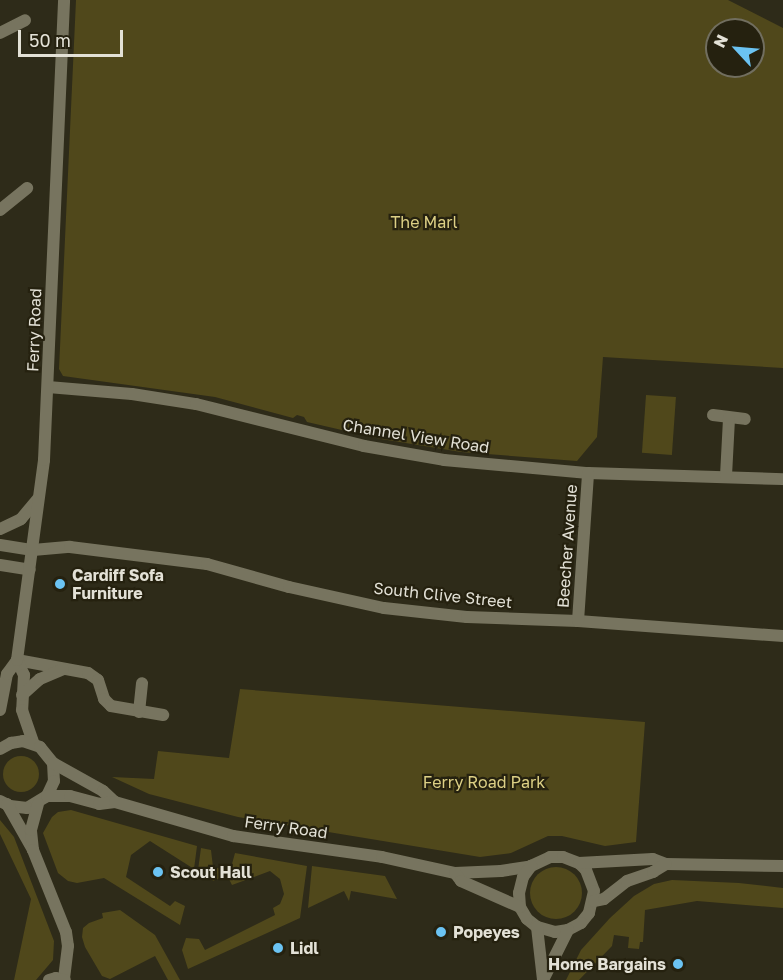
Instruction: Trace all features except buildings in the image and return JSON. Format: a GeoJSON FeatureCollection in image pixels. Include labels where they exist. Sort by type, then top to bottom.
{"type":"FeatureCollection","features":[{"type":"Feature","properties":{"kind":"street","name":"Ferry Road"},"geometry":{"type":"LineString","coordinates":[[0,710],[7,674],[17,660],[39,497],[48,387],[64,0]]}},
{"type":"Feature","properties":{"kind":"street"},"geometry":{"type":"LineString","coordinates":[[0,33],[25,20]]}},
{"type":"Feature","properties":{"kind":"street"},"geometry":{"type":"LineString","coordinates":[[0,210],[27,188]]}},
{"type":"Feature","properties":{"kind":"street","name":"Channel View Road"},"geometry":{"type":"LineString","coordinates":[[48,387],[132,394],[196,404],[335,439],[415,455],[588,473],[783,479]]}},
{"type":"Feature","properties":{"kind":"street"},"geometry":{"type":"LineString","coordinates":[[713,416],[745,418]]}},
{"type":"Feature","properties":{"kind":"street"},"geometry":{"type":"LineString","coordinates":[[726,476],[729,417]]}},
{"type":"Feature","properties":{"kind":"street","name":"Beecher Avenue"},"geometry":{"type":"LineString","coordinates":[[578,621],[588,473]]}},
{"type":"Feature","properties":{"kind":"street"},"geometry":{"type":"LineString","coordinates":[[1,527],[21,519],[39,497]]}},
{"type":"Feature","properties":{"kind":"street","name":"South Clive Street"},"geometry":{"type":"LineString","coordinates":[[0,545],[33,550],[70,547],[207,564],[289,587],[384,608],[467,617],[578,621],[783,636]]}},
{"type":"Feature","properties":{"kind":"street"},"geometry":{"type":"LineString","coordinates":[[0,565],[30,570]]}},
{"type":"Feature","properties":{"kind":"street","name":"Ferry Road"},"geometry":{"type":"LineString","coordinates":[[17,660],[24,675],[23,717],[34,744],[48,755],[53,763],[103,790],[116,802]]}},
{"type":"Feature","properties":{"kind":"street"},"geometry":{"type":"LineString","coordinates":[[17,660],[54,665],[94,675],[100,684],[104,699],[111,706],[163,715]]}},
{"type":"Feature","properties":{"kind":"street"},"geometry":{"type":"LineString","coordinates":[[22,695],[40,679],[63,669]]}},
{"type":"Feature","properties":{"kind":"street"},"geometry":{"type":"LineString","coordinates":[[139,712],[142,683]]}},
{"type":"Feature","properties":{"kind":"street"},"geometry":{"type":"LineString","coordinates":[[0,749],[11,743],[23,741],[34,744]]}},
{"type":"Feature","properties":{"kind":"street"},"geometry":{"type":"LineString","coordinates":[[33,850],[31,830],[43,800],[54,781],[53,763]]}},
{"type":"Feature","properties":{"kind":"street","name":"Ferry Road"},"geometry":{"type":"LineString","coordinates":[[3,802],[21,808],[43,800],[70,796],[99,804],[116,802],[233,836],[382,857],[455,873],[495,872],[531,866],[550,857],[563,857],[579,863],[653,859],[666,864],[783,866]]}},
{"type":"Feature","properties":{"kind":"street"},"geometry":{"type":"LineString","coordinates":[[3,802],[33,850],[66,932],[68,946],[65,980],[49,980]]}},
{"type":"Feature","properties":{"kind":"street"},"geometry":{"type":"LineString","coordinates":[[579,863],[591,878],[594,901]]}},
{"type":"Feature","properties":{"kind":"street","name":"Ferry Road"},"geometry":{"type":"LineString","coordinates":[[568,930],[580,923],[589,913],[594,901],[604,899],[627,881],[653,872],[666,864]]}},
{"type":"Feature","properties":{"kind":"street"},"geometry":{"type":"LineString","coordinates":[[520,907],[519,893],[523,877],[531,866]]}},
{"type":"Feature","properties":{"kind":"street","name":"Ferry Road"},"geometry":{"type":"LineString","coordinates":[[455,873],[461,881],[520,907],[527,919],[537,927]]}},
{"type":"Feature","properties":{"kind":"street"},"geometry":{"type":"LineString","coordinates":[[543,980],[537,927],[555,932],[568,930]]}},
{"type":"Feature","properties":{"kind":"street"},"geometry":{"type":"LineString","coordinates":[[543,980],[568,930]]}},
{"type":"Feature","properties":{"kind":"green space","name":"The Marl"},"geometry":{"type":"Polygon","coordinates":[[[76,0],[728,0],[763,18],[705,18],[705,78],[765,78],[765,19],[783,28],[783,368],[603,357],[597,437],[577,461],[461,452],[381,439],[307,422],[304,417],[297,415],[293,418],[215,397],[63,376],[59,369],[76,0]]]}},
{"type":"Feature","properties":{"kind":"green space"},"geometry":{"type":"Polygon","coordinates":[[[646,395],[676,397],[672,455],[642,453],[646,395]]]}},
{"type":"Feature","properties":{"kind":"green space","name":"Ferry Road Park"},"geometry":{"type":"Polygon","coordinates":[[[240,689],[645,722],[636,842],[605,846],[562,836],[548,836],[511,853],[480,857],[238,817],[149,794],[112,777],[154,779],[158,751],[229,758],[240,689]]]}},
{"type":"Feature","properties":{"kind":"green space"},"geometry":{"type":"Polygon","coordinates":[[[21,756],[34,761],[39,774],[34,787],[21,792],[8,787],[3,774],[8,761],[21,756]]]}},
{"type":"Feature","properties":{"kind":"green space"},"geometry":{"type":"Polygon","coordinates":[[[71,810],[197,846],[194,869],[150,841],[131,855],[126,877],[170,906],[175,901],[185,906],[180,925],[104,878],[77,883],[68,881],[58,873],[43,833],[52,817],[58,812],[71,810]]]}},
{"type":"Feature","properties":{"kind":"green space"},"geometry":{"type":"Polygon","coordinates":[[[0,820],[14,837],[54,941],[53,960],[36,980],[14,980],[31,899],[0,834],[0,820]]]}},
{"type":"Feature","properties":{"kind":"green space"},"geometry":{"type":"Polygon","coordinates":[[[201,848],[211,850],[213,867],[230,871],[235,853],[307,866],[300,918],[188,969],[182,950],[186,938],[199,939],[205,950],[275,915],[273,908],[280,904],[284,894],[280,879],[270,871],[232,885],[227,875],[213,881],[209,873],[198,870],[201,848]]]}},
{"type":"Feature","properties":{"kind":"green space"},"geometry":{"type":"Polygon","coordinates":[[[312,866],[385,876],[397,899],[351,891],[349,901],[344,891],[308,908],[312,866]]]}},
{"type":"Feature","properties":{"kind":"green space"},"geometry":{"type":"Polygon","coordinates":[[[556,867],[570,871],[578,879],[582,893],[578,907],[570,915],[556,919],[542,915],[534,907],[530,893],[534,879],[542,871],[556,867]]]}},
{"type":"Feature","properties":{"kind":"green space"},"geometry":{"type":"Polygon","coordinates":[[[672,880],[739,883],[783,888],[783,908],[697,901],[645,910],[643,942],[640,942],[639,949],[628,948],[629,937],[614,935],[612,946],[579,980],[566,980],[581,950],[610,918],[634,896],[654,884],[672,880]]]}},
{"type":"Feature","properties":{"kind":"green space"},"geometry":{"type":"Polygon","coordinates":[[[120,910],[155,935],[180,980],[168,980],[155,956],[110,979],[102,976],[85,947],[82,937],[83,928],[103,918],[102,913],[120,910]]]}},
{"type":"Feature","properties":{"kind":"place","name":"Cardiff Sofa Furniture"},"geometry":{"type":"Point","coordinates":[60,584]}},
{"type":"Feature","properties":{"kind":"place","name":"Scout Hall"},"geometry":{"type":"Point","coordinates":[158,872]}},
{"type":"Feature","properties":{"kind":"place","name":"Popeyes"},"geometry":{"type":"Point","coordinates":[441,932]}},
{"type":"Feature","properties":{"kind":"place","name":"Lidl"},"geometry":{"type":"Point","coordinates":[278,948]}},
{"type":"Feature","properties":{"kind":"place","name":"Home Bargains"},"geometry":{"type":"Point","coordinates":[678,964]}}]}
